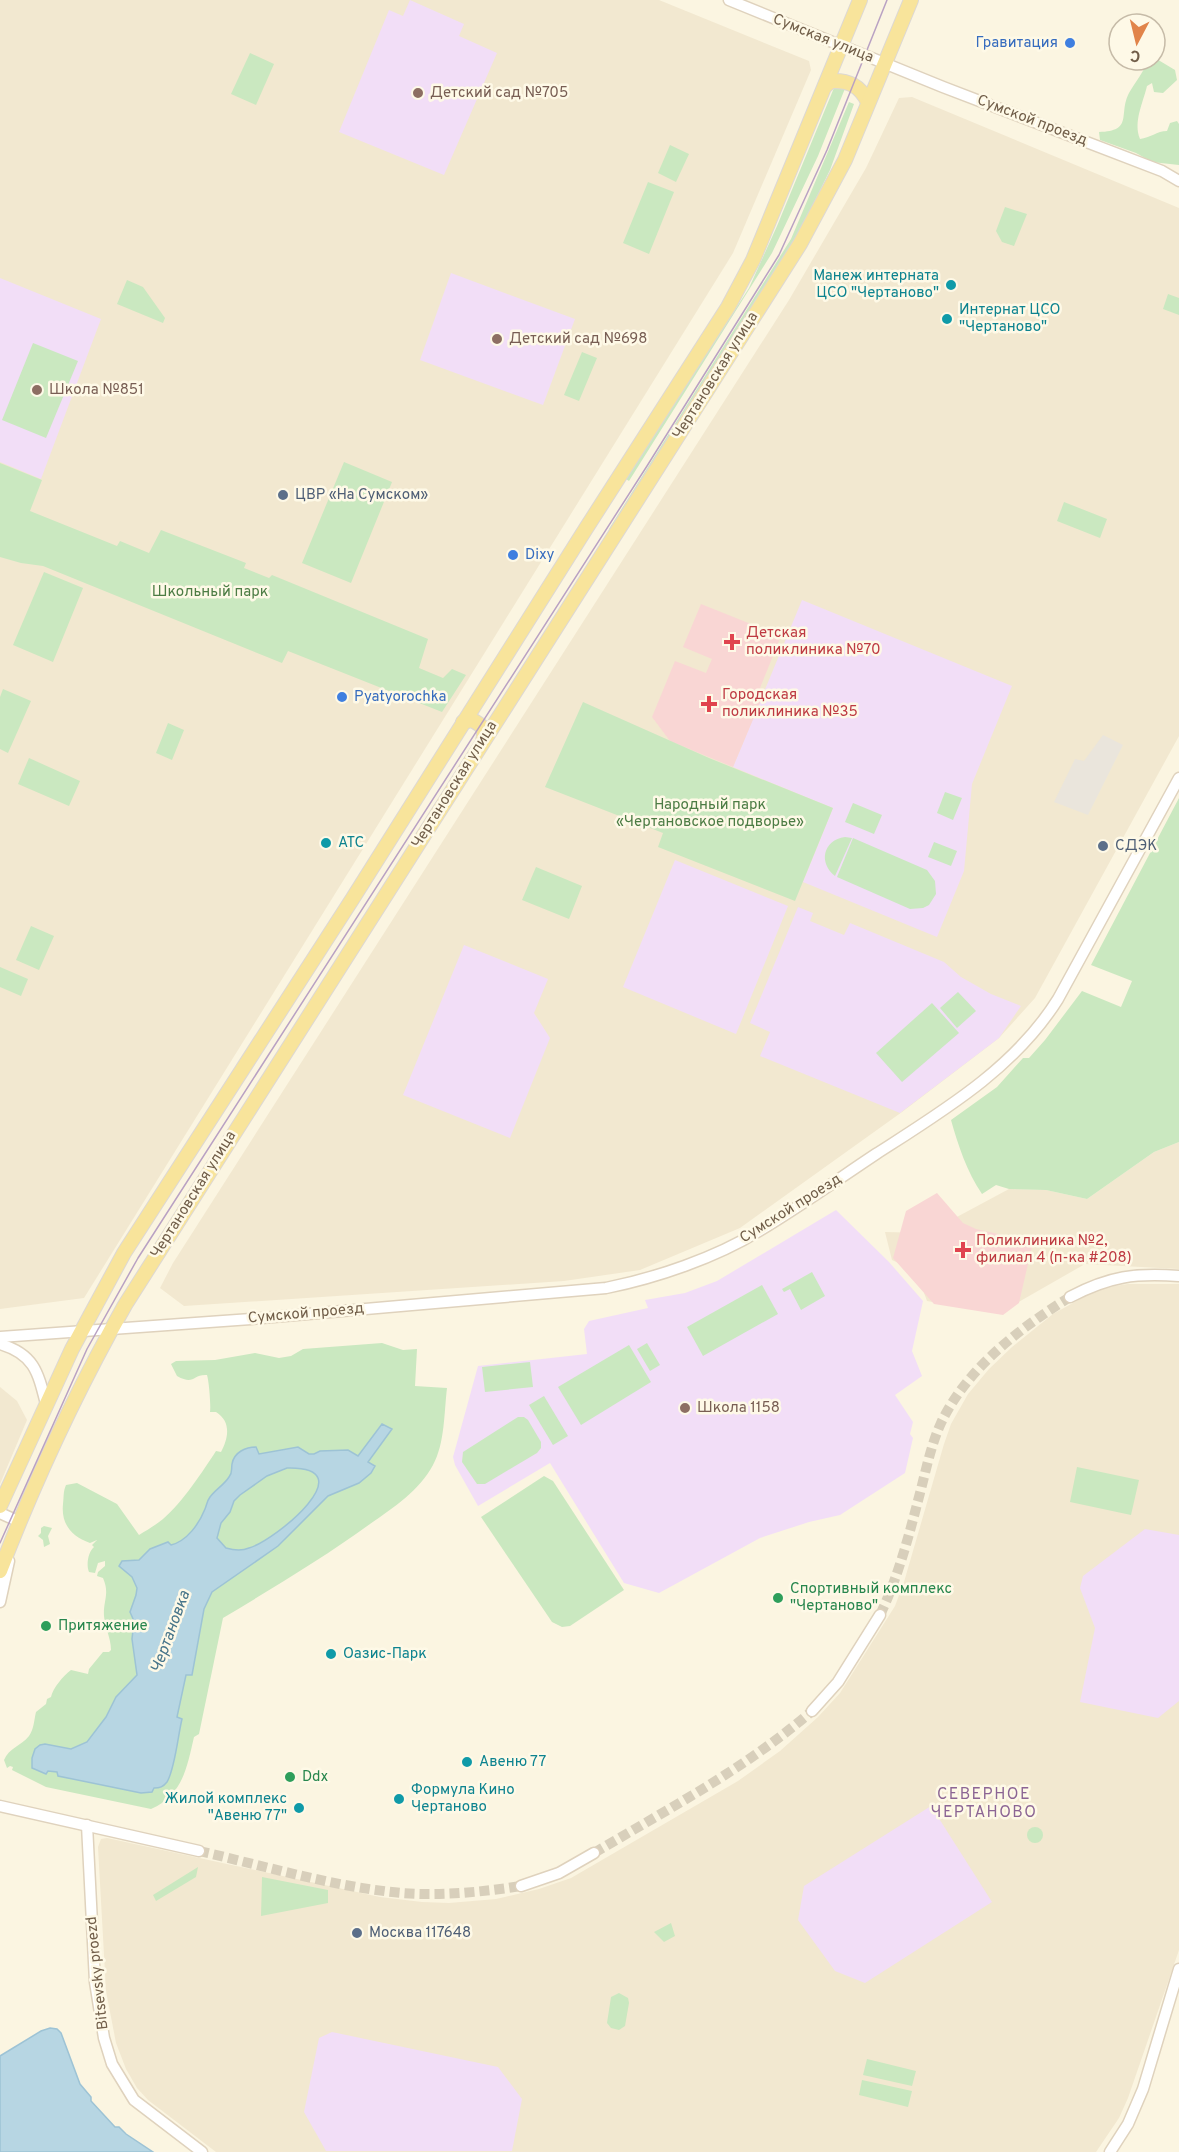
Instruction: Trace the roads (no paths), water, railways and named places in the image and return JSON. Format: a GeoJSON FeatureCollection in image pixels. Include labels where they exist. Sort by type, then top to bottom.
{"type":"FeatureCollection","features":[{"type":"Feature","properties":{"kind":"main road","name":"Чертановская улица"},"geometry":{"type":"LineString","coordinates":[[0,1506],[81,1331],[124,1253],[353,898],[728,307],[753,260],[860,0]]}},
{"type":"Feature","properties":{"kind":"main road","name":"Чертановская улица"},"geometry":{"type":"LineString","coordinates":[[0,1571],[58,1436],[111,1329],[800,244],[845,160],[910,0]]}},
{"type":"Feature","properties":{"kind":"main road"},"geometry":{"type":"LineString","coordinates":[[825,86],[831,81],[849,82],[859,88],[868,102]]}},
{"type":"Feature","properties":{"kind":"main road"},"geometry":{"type":"LineString","coordinates":[[488,683],[489,690],[494,695],[502,699],[510,698]]}},
{"type":"Feature","properties":{"kind":"main road"},"geometry":{"type":"LineString","coordinates":[[463,722],[472,720],[481,725],[485,734],[483,741]]}},
{"type":"Feature","properties":{"kind":"street","name":"Сумская улица"},"geometry":{"type":"LineString","coordinates":[[729,0],[884,63]]}},
{"type":"Feature","properties":{"kind":"street","name":"Сумской проезд"},"geometry":{"type":"LineString","coordinates":[[884,63],[1162,171],[1179,181]]}},
{"type":"Feature","properties":{"kind":"street","name":"Сумской проезд"},"geometry":{"type":"LineString","coordinates":[[0,1337],[606,1288],[661,1275],[746,1239],[954,1103],[997,1069],[1041,1026],[1179,778]]}},
{"type":"Feature","properties":{"kind":"street"},"geometry":{"type":"LineString","coordinates":[[1070,1297],[1099,1283],[1121,1277],[1179,1276]]}},
{"type":"Feature","properties":{"kind":"street"},"geometry":{"type":"LineString","coordinates":[[0,1344],[24,1354],[32,1363],[38,1374],[46,1404]]}},
{"type":"Feature","properties":{"kind":"street"},"geometry":{"type":"LineString","coordinates":[[0,1513],[17,1527],[0,1602]]}},
{"type":"Feature","properties":{"kind":"street"},"geometry":{"type":"LineString","coordinates":[[812,1711],[838,1682],[880,1615]]}},
{"type":"Feature","properties":{"kind":"street"},"geometry":{"type":"LineString","coordinates":[[0,1806],[199,1851]]}},
{"type":"Feature","properties":{"kind":"street","name":"Bitsevsky proezd"},"geometry":{"type":"LineString","coordinates":[[87,1825],[95,1982],[104,2038],[112,2064],[134,2100],[202,2152]]}},
{"type":"Feature","properties":{"kind":"street"},"geometry":{"type":"LineString","coordinates":[[521,1886],[559,1873],[594,1854]]}},
{"type":"Feature","properties":{"kind":"street"},"geometry":{"type":"LineString","coordinates":[[1110,2152],[1128,2124],[1143,2089],[1179,1969]]}},
{"type":"Feature","properties":{"kind":"water","name":"Чертановка"},"geometry":{"type":"Polygon","coordinates":[[[382,1424],[392,1429],[368,1462],[375,1466],[371,1473],[359,1483],[328,1496],[278,1546],[212,1592],[204,1609],[192,1675],[186,1675],[177,1717],[182,1719],[176,1752],[170,1776],[164,1785],[154,1788],[152,1792],[141,1793],[58,1776],[57,1772],[48,1771],[46,1774],[32,1768],[35,1749],[40,1745],[71,1749],[87,1742],[106,1717],[116,1697],[137,1675],[132,1639],[134,1621],[130,1612],[137,1588],[132,1577],[119,1566],[122,1561],[139,1560],[150,1549],[168,1542],[171,1545],[177,1543],[187,1536],[199,1520],[210,1497],[230,1475],[235,1456],[245,1449],[256,1447],[259,1454],[298,1447],[309,1454],[320,1451],[348,1450],[358,1456],[382,1424]],[[287,1468],[267,1476],[240,1495],[221,1523],[217,1538],[226,1548],[243,1550],[262,1542],[277,1532],[294,1519],[317,1490],[318,1479],[309,1471],[287,1468]]]}},
{"type":"Feature","properties":{"kind":"water"},"geometry":{"type":"Polygon","coordinates":[[[50,2028],[57,2029],[61,2033],[80,2084],[91,2097],[91,2101],[115,2127],[119,2127],[153,2152],[0,2152],[0,2056],[50,2028]]]}},
{"type":"Feature","properties":{"kind":"tunnel"},"geometry":{"type":"LineString","coordinates":[[880,1615],[903,1555],[934,1440],[952,1403],[965,1384],[996,1351],[1032,1322],[1070,1297]]}},
{"type":"Feature","properties":{"kind":"tunnel"},"geometry":{"type":"LineString","coordinates":[[594,1853],[734,1769],[787,1732],[812,1711]]}},
{"type":"Feature","properties":{"kind":"tunnel"},"geometry":{"type":"LineString","coordinates":[[199,1851],[325,1881],[402,1893],[462,1893],[521,1886]]}},
{"type":"Feature","properties":{"kind":"tram line"},"geometry":{"type":"LineString","coordinates":[[0,1543],[87,1349],[138,1258],[647,466],[779,255],[827,150],[887,0]]}},
{"type":"Feature","properties":{"kind":"place","name":"Гравитация"},"geometry":{"type":"Point","coordinates":[1070,43]}},
{"type":"Feature","properties":{"kind":"place","name":"Детский сад №705"},"geometry":{"type":"Point","coordinates":[418,93]}},
{"type":"Feature","properties":{"kind":"place","name":"Манеж интерната ЦСО \"Чертаново\""},"geometry":{"type":"Point","coordinates":[951,285]}},
{"type":"Feature","properties":{"kind":"place","name":"Интернат ЦСО \"Чертаново\""},"geometry":{"type":"Point","coordinates":[947,319]}},
{"type":"Feature","properties":{"kind":"place","name":"Детский сад №698"},"geometry":{"type":"Point","coordinates":[497,339]}},
{"type":"Feature","properties":{"kind":"place","name":"Школа №851"},"geometry":{"type":"Point","coordinates":[37,390]}},
{"type":"Feature","properties":{"kind":"place","name":"ЦВР «На Сумском»"},"geometry":{"type":"Point","coordinates":[283,495]}},
{"type":"Feature","properties":{"kind":"place","name":"Dixy"},"geometry":{"type":"Point","coordinates":[513,555]}},
{"type":"Feature","properties":{"kind":"place","name":"Детская поликлиника №70"},"geometry":{"type":"Point","coordinates":[732,642]}},
{"type":"Feature","properties":{"kind":"place","name":"Pyatyorochka"},"geometry":{"type":"Point","coordinates":[342,697]}},
{"type":"Feature","properties":{"kind":"place","name":"Городская поликлиника №35"},"geometry":{"type":"Point","coordinates":[709,704]}},
{"type":"Feature","properties":{"kind":"place","name":"АТС"},"geometry":{"type":"Point","coordinates":[326,843]}},
{"type":"Feature","properties":{"kind":"place","name":"СДЭК"},"geometry":{"type":"Point","coordinates":[1103,846]}},
{"type":"Feature","properties":{"kind":"place","name":"Поликлиника №2, филиал 4 (п-ка #208)"},"geometry":{"type":"Point","coordinates":[963,1250]}},
{"type":"Feature","properties":{"kind":"place","name":"Школа 1158"},"geometry":{"type":"Point","coordinates":[685,1408]}},
{"type":"Feature","properties":{"kind":"place","name":"Спортивный комплекс \"Чертаново\""},"geometry":{"type":"Point","coordinates":[778,1598]}},
{"type":"Feature","properties":{"kind":"place","name":"Притяжение"},"geometry":{"type":"Point","coordinates":[46,1626]}},
{"type":"Feature","properties":{"kind":"place","name":"Оазис-Парк"},"geometry":{"type":"Point","coordinates":[331,1654]}},
{"type":"Feature","properties":{"kind":"place","name":"Авеню 77"},"geometry":{"type":"Point","coordinates":[467,1762]}},
{"type":"Feature","properties":{"kind":"place","name":"Ddx"},"geometry":{"type":"Point","coordinates":[290,1777]}},
{"type":"Feature","properties":{"kind":"place","name":"Формула Кино Чертаново"},"geometry":{"type":"Point","coordinates":[399,1799]}},
{"type":"Feature","properties":{"kind":"place","name":"Жилой комплекс \"Авеню 77\""},"geometry":{"type":"Point","coordinates":[299,1808]}},
{"type":"Feature","properties":{"kind":"place","name":"Москва 117648"},"geometry":{"type":"Point","coordinates":[357,1933]}},
{"type":"Feature","properties":{"kind":"district","name":"СЕВЕРНОЕ ЧЕРТАНОВО"},"geometry":{"type":"Point","coordinates":[984,1804]}},
{"type":"Feature","properties":{"kind":"park label","name":"Школьный парк"},"geometry":{"type":"Point","coordinates":[210,592]}},
{"type":"Feature","properties":{"kind":"park label","name":"Народный парк «Чертановское подворье»"},"geometry":{"type":"Point","coordinates":[710,814]}}]}
